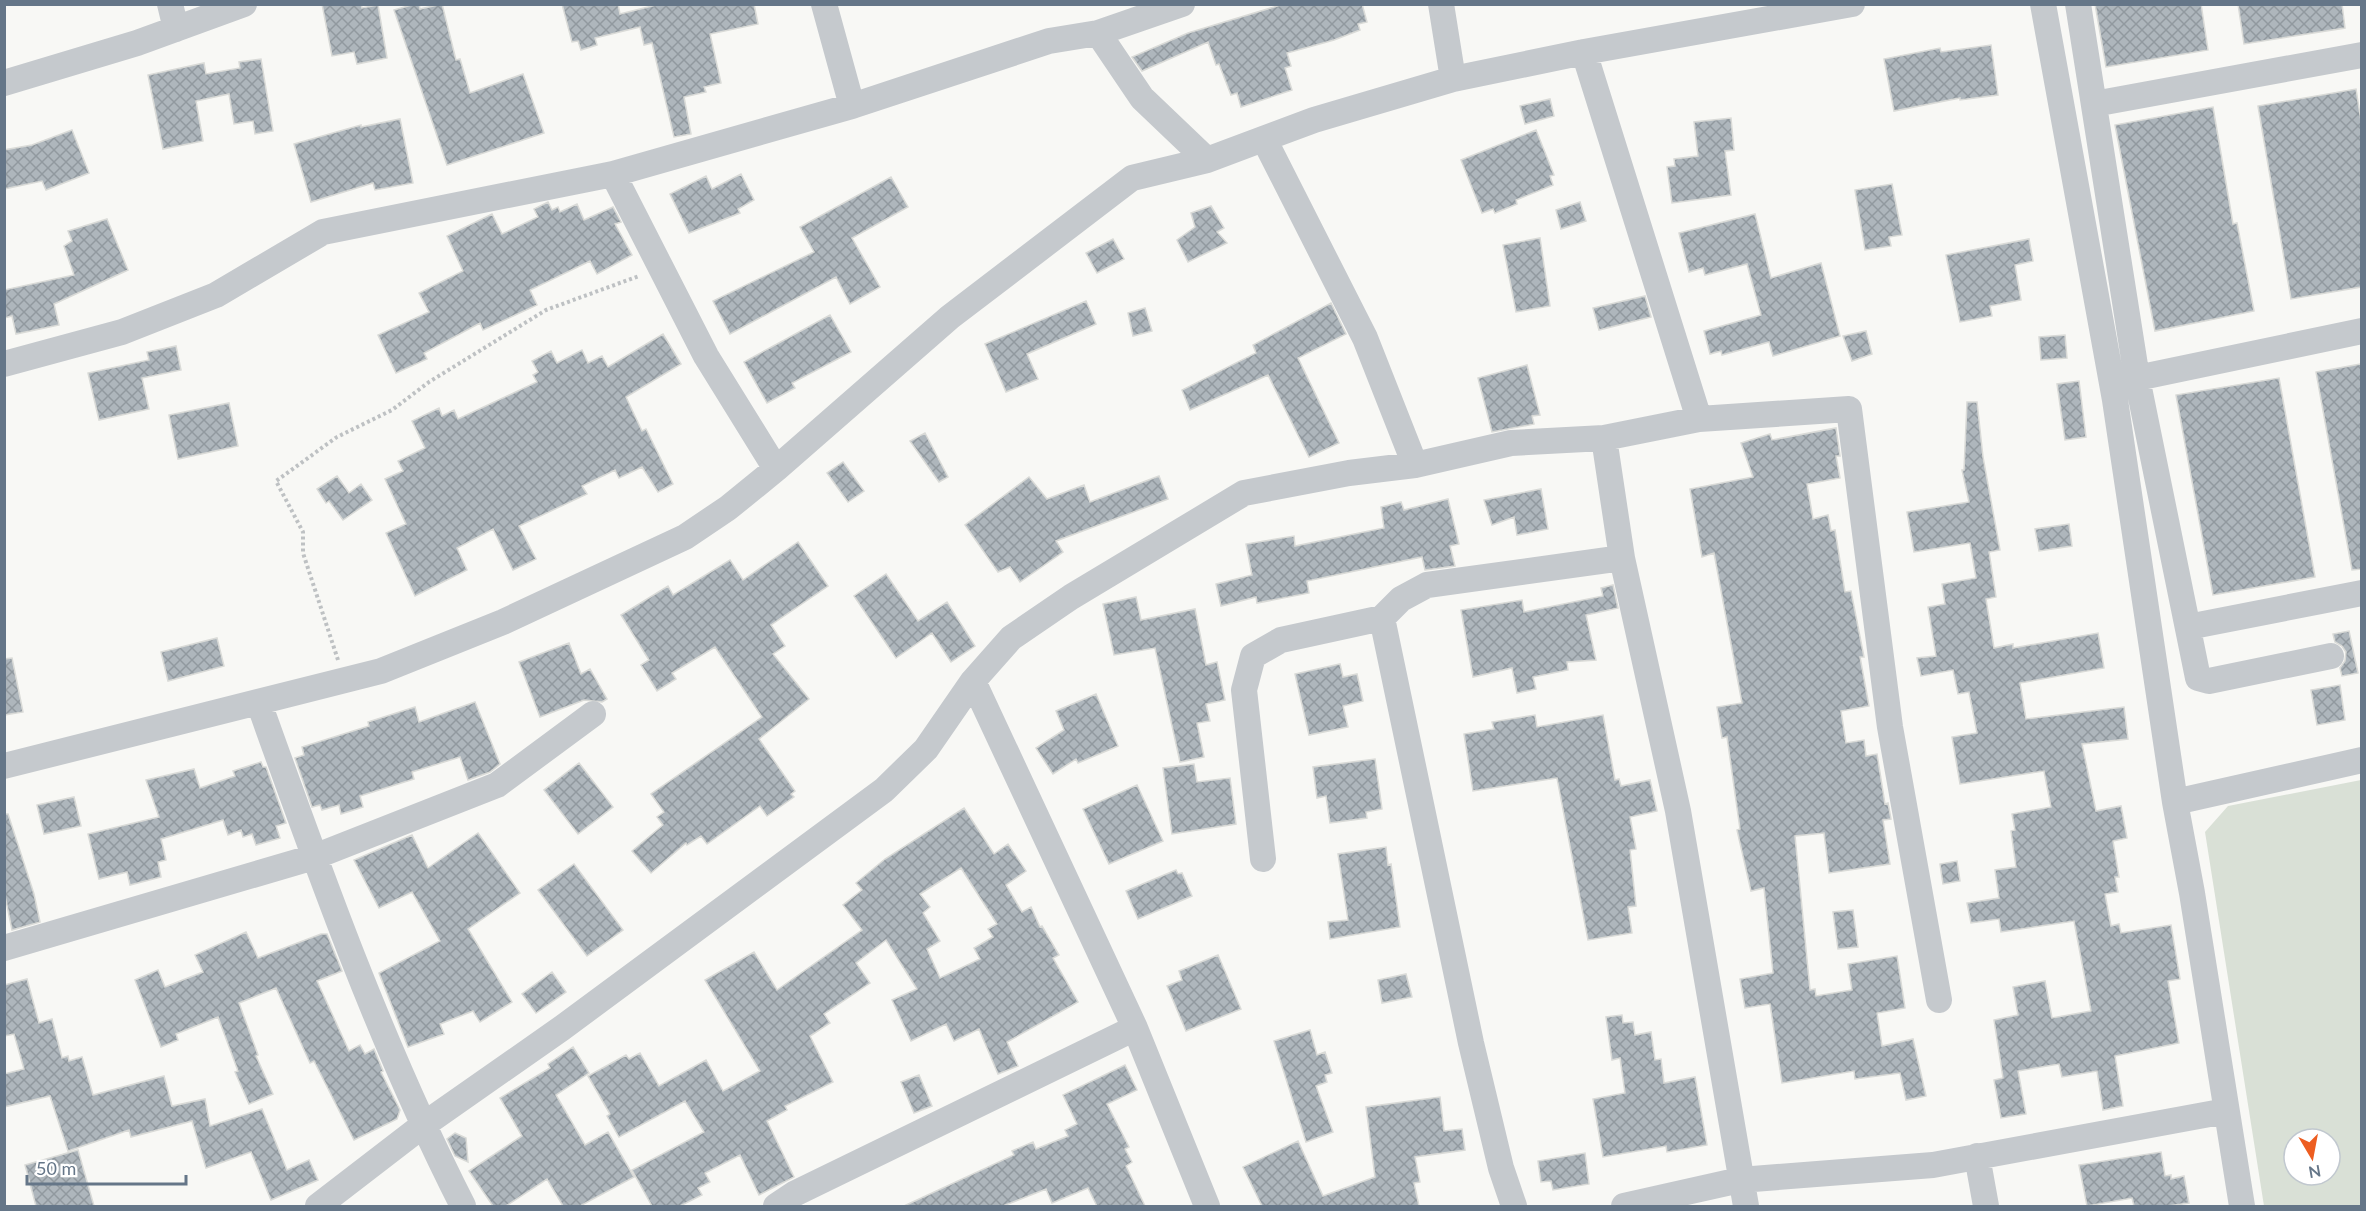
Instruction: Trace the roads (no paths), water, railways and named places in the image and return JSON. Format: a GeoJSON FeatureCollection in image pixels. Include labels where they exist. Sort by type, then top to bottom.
{"type":"FeatureCollection","features":[{"type":"Feature","properties":{"kind":"street"},"geometry":{"type":"LineString","coordinates":[[4,83],[173,17],[244,4]]}},
{"type":"Feature","properties":{"kind":"street"},"geometry":{"type":"LineString","coordinates":[[824,4],[852,106]]}},
{"type":"Feature","properties":{"kind":"street"},"geometry":{"type":"LineString","coordinates":[[4,364],[122,332],[216,295],[323,232],[613,174],[852,106],[1049,41],[1098,33],[1182,4]]}},
{"type":"Feature","properties":{"kind":"street"},"geometry":{"type":"LineString","coordinates":[[1441,4],[1453,79]]}},
{"type":"Feature","properties":{"kind":"street"},"geometry":{"type":"LineString","coordinates":[[4,766],[345,682],[381,670],[503,622],[685,537],[728,508],[776,469],[950,317],[1132,178],[1207,160],[1314,120],[1453,79],[1584,52],[1852,4]]}},
{"type":"Feature","properties":{"kind":"street"},"geometry":{"type":"LineString","coordinates":[[2043,4],[2115,400],[2175,802],[2242,1206]]}},
{"type":"Feature","properties":{"kind":"street"},"geometry":{"type":"LineString","coordinates":[[2078,4],[2137,378],[2198,678],[2204,681],[2331,656]]}},
{"type":"Feature","properties":{"kind":"street"},"geometry":{"type":"LineString","coordinates":[[1098,33],[1142,98],[1207,160]]}},
{"type":"Feature","properties":{"kind":"street"},"geometry":{"type":"LineString","coordinates":[[1584,52],[1699,419]]}},
{"type":"Feature","properties":{"kind":"street"},"geometry":{"type":"LineString","coordinates":[[2094,104],[2361,55]]}},
{"type":"Feature","properties":{"kind":"street"},"geometry":{"type":"LineString","coordinates":[[1264,139],[1365,338],[1415,465]]}},
{"type":"Feature","properties":{"kind":"street"},"geometry":{"type":"LineString","coordinates":[[613,174],[706,356],[776,469]]}},
{"type":"Feature","properties":{"kind":"street"},"geometry":{"type":"LineString","coordinates":[[2137,378],[2361,331]]}},
{"type":"Feature","properties":{"kind":"street"},"geometry":{"type":"LineString","coordinates":[[318,1206],[422,1126],[562,1028],[884,790],[926,749],[973,681],[1011,638],[1071,597],[1244,493],[1349,473],[1415,465],[1511,443],[1604,438],[1699,419],[1849,409],[1890,727],[1939,1000]]}},
{"type":"Feature","properties":{"kind":"street"},"geometry":{"type":"LineString","coordinates":[[1604,438],[1622,558],[1678,811],[1746,1206]]}},
{"type":"Feature","properties":{"kind":"street"},"geometry":{"type":"LineString","coordinates":[[1263,859],[1244,690],[1253,656],[1281,640],[1382,618],[1401,599],[1427,585],[1622,558]]}},
{"type":"Feature","properties":{"kind":"street"},"geometry":{"type":"LineString","coordinates":[[2188,627],[2361,593]]}},
{"type":"Feature","properties":{"kind":"street"},"geometry":{"type":"LineString","coordinates":[[1382,618],[1471,1043],[1501,1168],[1514,1206]]}},
{"type":"Feature","properties":{"kind":"street"},"geometry":{"type":"LineString","coordinates":[[973,681],[1135,1028],[1207,1206]]}},
{"type":"Feature","properties":{"kind":"street"},"geometry":{"type":"LineString","coordinates":[[259,703],[314,857],[422,1126],[463,1206]]}},
{"type":"Feature","properties":{"kind":"street"},"geometry":{"type":"LineString","coordinates":[[4,948],[314,857],[497,785],[593,714]]}},
{"type":"Feature","properties":{"kind":"street"},"geometry":{"type":"LineString","coordinates":[[2175,802],[2361,759]]}},
{"type":"Feature","properties":{"kind":"street"},"geometry":{"type":"LineString","coordinates":[[776,1206],[794,1194],[1135,1028]]}},
{"type":"Feature","properties":{"kind":"street"},"geometry":{"type":"LineString","coordinates":[[1624,1206],[1740,1180],[1933,1165],[2226,1111]]}},
{"type":"Feature","properties":{"kind":"street"},"geometry":{"type":"LineString","coordinates":[[1977,1156],[1986,1206]]}}]}
